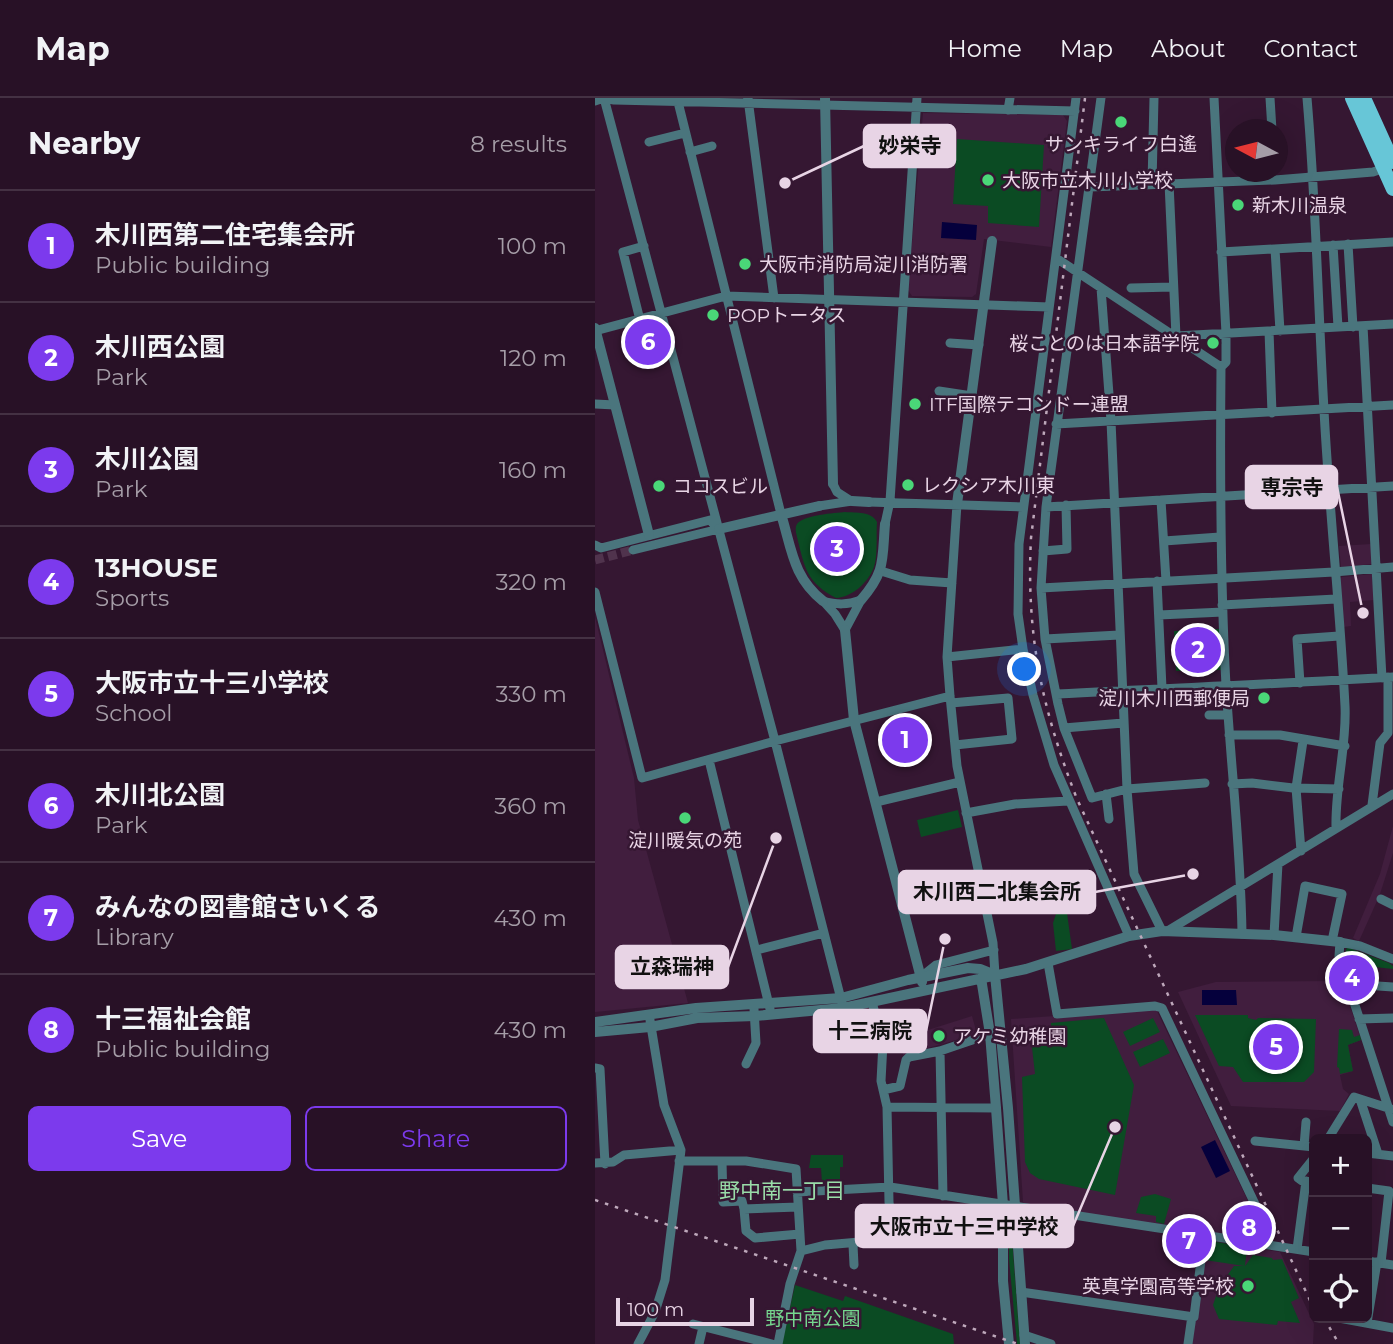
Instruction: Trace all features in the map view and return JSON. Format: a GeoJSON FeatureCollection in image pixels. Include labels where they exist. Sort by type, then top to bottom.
{"type":"FeatureCollection","features":[{"type":"Feature","properties":{"kind":"main road"},"geometry":{"type":"LineString","coordinates":[[1352,98],[1390,165]]}},
{"type":"Feature","properties":{"kind":"main road"},"geometry":{"type":"LineString","coordinates":[[1364,98],[1390,165],[1393,189]]}},
{"type":"Feature","properties":{"kind":"street"},"geometry":{"type":"LineString","coordinates":[[595,101],[604,98],[917,102],[962,103],[1009,110],[1075,111]]}},
{"type":"Feature","properties":{"kind":"street"},"geometry":{"type":"LineString","coordinates":[[604,98],[663,314],[842,1003]]}},
{"type":"Feature","properties":{"kind":"street"},"geometry":{"type":"LineString","coordinates":[[1009,110],[1010,98]]}},
{"type":"Feature","properties":{"kind":"street"},"geometry":{"type":"LineString","coordinates":[[1076,98],[1023,507],[1018,566],[1018,614],[1033,695],[1054,765],[1129,936]]}},
{"type":"Feature","properties":{"kind":"street"},"geometry":{"type":"LineString","coordinates":[[1101,98],[1045,507],[1041,588],[1045,639],[1064,728],[1092,798],[1127,789],[1205,783]]}},
{"type":"Feature","properties":{"kind":"street"},"geometry":{"type":"LineString","coordinates":[[1152,184],[1154,98]]}},
{"type":"Feature","properties":{"kind":"street"},"geometry":{"type":"LineString","coordinates":[[1214,98],[1226,334],[1226,362],[1220,367]]}},
{"type":"Feature","properties":{"kind":"street"},"geometry":{"type":"LineString","coordinates":[[1270,98],[1271,119]]}},
{"type":"Feature","properties":{"kind":"street"},"geometry":{"type":"LineString","coordinates":[[1307,98],[1345,746],[1335,810],[1336,827]]}},
{"type":"Feature","properties":{"kind":"street"},"geometry":{"type":"LineString","coordinates":[[677,99],[799,576],[808,589],[835,614],[845,630],[854,720],[924,990]]}},
{"type":"Feature","properties":{"kind":"street"},"geometry":{"type":"LineString","coordinates":[[748,100],[774,298]]}},
{"type":"Feature","properties":{"kind":"street"},"geometry":{"type":"LineString","coordinates":[[819,506],[831,492],[833,484],[825,101]]}},
{"type":"Feature","properties":{"kind":"street"},"geometry":{"type":"LineString","coordinates":[[845,630],[881,571],[890,501],[917,102]]}},
{"type":"Feature","properties":{"kind":"street"},"geometry":{"type":"LineString","coordinates":[[649,142],[685,133]]}},
{"type":"Feature","properties":{"kind":"street"},"geometry":{"type":"LineString","coordinates":[[690,152],[712,146]]}},
{"type":"Feature","properties":{"kind":"street"},"geometry":{"type":"LineString","coordinates":[[1288,176],[1373,172],[1390,165]]}},
{"type":"Feature","properties":{"kind":"street"},"geometry":{"type":"LineString","coordinates":[[1090,187],[1225,180]]}},
{"type":"Feature","properties":{"kind":"street"},"geometry":{"type":"LineString","coordinates":[[1169,183],[1176,336]]}},
{"type":"Feature","properties":{"kind":"street"},"geometry":{"type":"LineString","coordinates":[[992,241],[957,504],[947,657],[960,782],[994,950],[1004,1056],[1008,1206],[1003,1281],[1009,1344]]}},
{"type":"Feature","properties":{"kind":"street"},"geometry":{"type":"LineString","coordinates":[[1221,252],[1393,243]]}},
{"type":"Feature","properties":{"kind":"street"},"geometry":{"type":"LineString","coordinates":[[1348,244],[1368,406],[1375,568],[1388,677],[1388,733],[1380,743],[1372,806]]}},
{"type":"Feature","properties":{"kind":"street"},"geometry":{"type":"LineString","coordinates":[[1333,245],[1338,327]]}},
{"type":"Feature","properties":{"kind":"street"},"geometry":{"type":"LineString","coordinates":[[640,320],[623,252],[644,246]]}},
{"type":"Feature","properties":{"kind":"street"},"geometry":{"type":"LineString","coordinates":[[1275,249],[1280,331]]}},
{"type":"Feature","properties":{"kind":"street"},"geometry":{"type":"LineString","coordinates":[[1056,258],[1220,367]]}},
{"type":"Feature","properties":{"kind":"street"},"geometry":{"type":"LineString","coordinates":[[1131,288],[1173,287]]}},
{"type":"Feature","properties":{"kind":"street"},"geometry":{"type":"LineString","coordinates":[[1101,288],[1111,421],[1123,723],[1135,874],[1166,931]]}},
{"type":"Feature","properties":{"kind":"street"},"geometry":{"type":"LineString","coordinates":[[649,535],[595,330],[726,296],[1049,307]]}},
{"type":"Feature","properties":{"kind":"street"},"geometry":{"type":"LineString","coordinates":[[1176,336],[1393,324]]}},
{"type":"Feature","properties":{"kind":"street"},"geometry":{"type":"LineString","coordinates":[[1269,331],[1272,413]]}},
{"type":"Feature","properties":{"kind":"street"},"geometry":{"type":"LineString","coordinates":[[950,344],[979,345]]}},
{"type":"Feature","properties":{"kind":"street"},"geometry":{"type":"LineString","coordinates":[[1220,367],[1222,608],[1241,887],[1241,934]]}},
{"type":"Feature","properties":{"kind":"street"},"geometry":{"type":"LineString","coordinates":[[939,391],[972,396]]}},
{"type":"Feature","properties":{"kind":"street"},"geometry":{"type":"LineString","coordinates":[[595,404],[615,405]]}},
{"type":"Feature","properties":{"kind":"street"},"geometry":{"type":"LineString","coordinates":[[1056,424],[1393,405]]}},
{"type":"Feature","properties":{"kind":"street"},"geometry":{"type":"LineString","coordinates":[[833,484],[837,492],[852,501]]}},
{"type":"Feature","properties":{"kind":"street"},"geometry":{"type":"LineString","coordinates":[[1045,507],[1393,486]]}},
{"type":"Feature","properties":{"kind":"street"},"geometry":{"type":"LineString","coordinates":[[1161,500],[1164,541],[1159,615],[1162,688]]}},
{"type":"Feature","properties":{"kind":"street"},"geometry":{"type":"LineString","coordinates":[[633,550],[781,514],[852,501],[1023,507]]}},
{"type":"Feature","properties":{"kind":"street"},"geometry":{"type":"LineString","coordinates":[[869,502],[882,515],[885,524]]}},
{"type":"Feature","properties":{"kind":"street"},"geometry":{"type":"LineString","coordinates":[[1043,551],[1067,549],[1066,505]]}},
{"type":"Feature","properties":{"kind":"street"},"geometry":{"type":"LineString","coordinates":[[595,545],[601,548],[710,520],[719,529]]}},
{"type":"Feature","properties":{"kind":"street"},"geometry":{"type":"LineString","coordinates":[[1164,541],[1220,537]]}},
{"type":"Feature","properties":{"kind":"street"},"geometry":{"type":"LineString","coordinates":[[1041,588],[1393,567]]}},
{"type":"Feature","properties":{"kind":"street"},"geometry":{"type":"LineString","coordinates":[[881,571],[910,580],[952,583]]}},
{"type":"Feature","properties":{"kind":"street"},"geometry":{"type":"LineString","coordinates":[[595,592],[642,778],[854,720],[950,700],[1008,698],[1012,739],[955,745]]}},
{"type":"Feature","properties":{"kind":"street"},"geometry":{"type":"LineString","coordinates":[[1159,615],[1336,599]]}},
{"type":"Feature","properties":{"kind":"street"},"geometry":{"type":"LineString","coordinates":[[823,601],[835,605],[861,600]]}},
{"type":"Feature","properties":{"kind":"street"},"geometry":{"type":"LineString","coordinates":[[1045,639],[1119,635]]}},
{"type":"Feature","properties":{"kind":"street"},"geometry":{"type":"LineString","coordinates":[[1300,683],[1297,639],[1339,636]]}},
{"type":"Feature","properties":{"kind":"street"},"geometry":{"type":"LineString","coordinates":[[947,657],[1023,649]]}},
{"type":"Feature","properties":{"kind":"street"},"geometry":{"type":"LineString","coordinates":[[1057,694],[1388,677]]}},
{"type":"Feature","properties":{"kind":"street"},"geometry":{"type":"LineString","coordinates":[[1209,715],[1228,715]]}},
{"type":"Feature","properties":{"kind":"street"},"geometry":{"type":"LineString","coordinates":[[1064,728],[1123,723]]}},
{"type":"Feature","properties":{"kind":"street"},"geometry":{"type":"LineString","coordinates":[[1229,735],[1280,735],[1345,746]]}},
{"type":"Feature","properties":{"kind":"street"},"geometry":{"type":"LineString","coordinates":[[1301,850],[1296,788],[1304,741]]}},
{"type":"Feature","properties":{"kind":"street"},"geometry":{"type":"LineString","coordinates":[[709,760],[770,1009]]}},
{"type":"Feature","properties":{"kind":"street"},"geometry":{"type":"LineString","coordinates":[[876,803],[960,782]]}},
{"type":"Feature","properties":{"kind":"street"},"geometry":{"type":"LineString","coordinates":[[1232,784],[1339,789]]}},
{"type":"Feature","properties":{"kind":"street"},"geometry":{"type":"LineString","coordinates":[[1106,794],[1109,819]]}},
{"type":"Feature","properties":{"kind":"street"},"geometry":{"type":"LineString","coordinates":[[1166,931],[1393,794]]}},
{"type":"Feature","properties":{"kind":"street"},"geometry":{"type":"LineString","coordinates":[[966,813],[1015,804],[1068,801]]}},
{"type":"Feature","properties":{"kind":"street"},"geometry":{"type":"LineString","coordinates":[[1273,935],[1278,864]]}},
{"type":"Feature","properties":{"kind":"street"},"geometry":{"type":"LineString","coordinates":[[1296,937],[1305,886],[1342,894],[1336,941],[1339,956],[1391,1109],[1393,1122]]}},
{"type":"Feature","properties":{"kind":"street"},"geometry":{"type":"LineString","coordinates":[[1381,899],[1393,905]]}},
{"type":"Feature","properties":{"kind":"street"},"geometry":{"type":"LineString","coordinates":[[595,1022],[649,1015],[872,1002],[1048,962],[1129,936],[1166,931],[1273,935],[1336,941],[1360,946],[1393,959]]}},
{"type":"Feature","properties":{"kind":"street"},"geometry":{"type":"LineString","coordinates":[[757,950],[824,933]]}},
{"type":"Feature","properties":{"kind":"street"},"geometry":{"type":"LineString","coordinates":[[921,977],[936,965],[994,950]]}},
{"type":"Feature","properties":{"kind":"street"},"geometry":{"type":"LineString","coordinates":[[1048,962],[1057,1014],[1155,1006],[1162,1008],[1263,1221],[1249,1242]]}},
{"type":"Feature","properties":{"kind":"street"},"geometry":{"type":"LineString","coordinates":[[842,1003],[921,977],[968,968],[995,975]]}},
{"type":"Feature","properties":{"kind":"street"},"geometry":{"type":"LineString","coordinates":[[981,978],[1021,1292],[1024,1340],[1051,1344]]}},
{"type":"Feature","properties":{"kind":"street"},"geometry":{"type":"LineString","coordinates":[[1348,984],[1393,987]]}},
{"type":"Feature","properties":{"kind":"street"},"geometry":{"type":"LineString","coordinates":[[801,1251],[825,1245],[853,1245],[894,1239],[889,1202],[887,1107],[881,1081],[883,1043],[872,1002]]}},
{"type":"Feature","properties":{"kind":"street"},"geometry":{"type":"LineString","coordinates":[[745,1064],[756,1043],[754,1010]]}},
{"type":"Feature","properties":{"kind":"street"},"geometry":{"type":"LineString","coordinates":[[595,1032],[650,1027],[696,1013]]}},
{"type":"Feature","properties":{"kind":"street"},"geometry":{"type":"LineString","coordinates":[[638,1344],[655,1312],[665,1280],[681,1150],[664,1104],[649,1015]]}},
{"type":"Feature","properties":{"kind":"street"},"geometry":{"type":"LineString","coordinates":[[1359,1019],[1393,1018]]}},
{"type":"Feature","properties":{"kind":"street"},"geometry":{"type":"LineString","coordinates":[[883,1090],[900,1086],[906,1060],[990,1034]]}},
{"type":"Feature","properties":{"kind":"street"},"geometry":{"type":"LineString","coordinates":[[940,1051],[943,1196]]}},
{"type":"Feature","properties":{"kind":"street"},"geometry":{"type":"LineString","coordinates":[[595,1068],[600,1069],[600,1163],[624,1156],[681,1150]]}},
{"type":"Feature","properties":{"kind":"street"},"geometry":{"type":"LineString","coordinates":[[1331,1134],[1354,1097],[1391,1109]]}},
{"type":"Feature","properties":{"kind":"street"},"geometry":{"type":"LineString","coordinates":[[1360,1099],[1378,1154]]}},
{"type":"Feature","properties":{"kind":"street"},"geometry":{"type":"LineString","coordinates":[[887,1107],[996,1108]]}},
{"type":"Feature","properties":{"kind":"street"},"geometry":{"type":"LineString","coordinates":[[1255,1141],[1309,1146],[1306,1122]]}},
{"type":"Feature","properties":{"kind":"street"},"geometry":{"type":"LineString","coordinates":[[1372,1153],[1393,1156]]}},
{"type":"Feature","properties":{"kind":"street"},"geometry":{"type":"LineString","coordinates":[[679,1161],[746,1161],[796,1169],[801,1251],[790,1284],[778,1344]]}},
{"type":"Feature","properties":{"kind":"street"},"geometry":{"type":"LineString","coordinates":[[722,1161],[723,1202],[743,1201],[746,1231],[755,1238],[800,1234]]}},
{"type":"Feature","properties":{"kind":"street"},"geometry":{"type":"LineString","coordinates":[[1309,1164],[1298,1178],[1309,1182]]}},
{"type":"Feature","properties":{"kind":"street"},"geometry":{"type":"LineString","coordinates":[[797,1192],[890,1187],[1309,1251]]}},
{"type":"Feature","properties":{"kind":"street"},"geometry":{"type":"LineString","coordinates":[[1297,1250],[1309,1187]]}},
{"type":"Feature","properties":{"kind":"street"},"geometry":{"type":"LineString","coordinates":[[1372,1189],[1389,1191],[1372,1298]]}},
{"type":"Feature","properties":{"kind":"street"},"geometry":{"type":"LineString","coordinates":[[744,1209],[798,1207]]}},
{"type":"Feature","properties":{"kind":"street"},"geometry":{"type":"LineString","coordinates":[[1188,1344],[1194,1317],[1203,1236]]}},
{"type":"Feature","properties":{"kind":"street"},"geometry":{"type":"LineString","coordinates":[[853,1245],[853,1265]]}},
{"type":"Feature","properties":{"kind":"street"},"geometry":{"type":"LineString","coordinates":[[1372,1262],[1393,1265]]}},
{"type":"Feature","properties":{"kind":"street"},"geometry":{"type":"LineString","coordinates":[[1021,1292],[1192,1317]]}},
{"type":"Feature","properties":{"kind":"street"},"geometry":{"type":"LineString","coordinates":[[1367,1323],[1393,1328]]}},
{"type":"Feature","properties":{"kind":"street"},"geometry":{"type":"LineString","coordinates":[[699,1344],[698,1325],[772,1344]]}},
{"type":"Feature","properties":{"kind":"shaded area","name":"大阪市立木川小学校"},"geometry":{"type":"Polygon","coordinates":[[[923,113],[1063,115],[1067,121],[1051,247],[984,239],[976,294],[972,297],[912,296],[908,290],[923,113]]]}},
{"type":"Feature","properties":{"kind":"shaded area"},"geometry":{"type":"Polygon","coordinates":[[[942,222],[977,225],[976,240],[941,238],[942,222]]]}},
{"type":"Feature","properties":{"kind":"shaded area"},"geometry":{"type":"Polygon","coordinates":[[[1371,544],[1372,564],[1341,567],[1339,546],[1371,544]]]}},
{"type":"Feature","properties":{"kind":"shaded area"},"geometry":{"type":"Polygon","coordinates":[[[1372,574],[1374,600],[1350,602],[1351,626],[1343,627],[1339,579],[1372,574]]]}},
{"type":"Feature","properties":{"kind":"shaded area"},"geometry":{"type":"Polygon","coordinates":[[[595,617],[634,778],[638,820],[688,1003],[595,1012],[595,617]]]}},
{"type":"Feature","properties":{"kind":"shaded area"},"geometry":{"type":"Polygon","coordinates":[[[1393,826],[1393,853],[1380,894],[1383,896],[1377,901],[1359,941],[1353,938],[1380,874],[1393,826]]]}},
{"type":"Feature","properties":{"kind":"shaded area"},"geometry":{"type":"Polygon","coordinates":[[[1339,981],[1343,993],[1346,993],[1361,1040],[1348,1045],[1353,1071],[1340,1075],[1343,1089],[1349,1094],[1340,1111],[1231,1106],[1178,992],[1216,982],[1339,981]]]}},
{"type":"Feature","properties":{"kind":"shaded area"},"geometry":{"type":"Polygon","coordinates":[[[1202,990],[1236,990],[1237,1005],[1202,1005],[1202,990]]]}},
{"type":"Feature","properties":{"kind":"shaded area"},"geometry":{"type":"Polygon","coordinates":[[[1156,1009],[1258,1222],[1246,1239],[1023,1202],[1011,1019],[1156,1009]]]}},
{"type":"Feature","properties":{"kind":"shaded area","name":"アケミ幼稚園"},"geometry":{"type":"Polygon","coordinates":[[[972,1016],[977,1034],[903,1055],[902,1038],[919,1033],[917,1024],[925,1022],[928,1030],[972,1016]]]}},
{"type":"Feature","properties":{"kind":"shaded area"},"geometry":{"type":"Polygon","coordinates":[[[1215,1140],[1230,1171],[1216,1178],[1201,1147],[1215,1140]]]}},
{"type":"Feature","properties":{"kind":"shaded area","name":"英真学園高等学校"},"geometry":{"type":"Polygon","coordinates":[[[1210,1241],[1280,1252],[1309,1313],[1309,1323],[1314,1324],[1313,1344],[1192,1344],[1206,1243],[1210,1241]]]}},
{"type":"Feature","properties":{"kind":"green space"},"geometry":{"type":"Polygon","coordinates":[[[957,139],[1044,145],[1039,227],[988,223],[988,206],[953,204],[957,139]]]}},
{"type":"Feature","properties":{"kind":"green space"},"geometry":{"type":"Polygon","coordinates":[[[654,323],[660,327],[668,355],[638,363],[629,330],[654,323]]]}},
{"type":"Feature","properties":{"kind":"green space"},"geometry":{"type":"Polygon","coordinates":[[[845,512],[867,514],[877,522],[876,557],[874,567],[864,584],[848,595],[836,598],[819,587],[809,575],[796,528],[800,521],[806,518],[845,512]]]}},
{"type":"Feature","properties":{"kind":"green space"},"geometry":{"type":"Polygon","coordinates":[[[1219,629],[1221,670],[1176,671],[1174,631],[1219,629]]]}},
{"type":"Feature","properties":{"kind":"green space"},"geometry":{"type":"Polygon","coordinates":[[[958,810],[962,827],[921,837],[917,820],[958,810]]]}},
{"type":"Feature","properties":{"kind":"green space"},"geometry":{"type":"Polygon","coordinates":[[[1067,913],[1072,949],[1056,951],[1053,923],[1056,914],[1067,913]]]}},
{"type":"Feature","properties":{"kind":"green space"},"geometry":{"type":"Polygon","coordinates":[[[1347,947],[1389,963],[1393,969],[1365,966],[1343,959],[1347,947]]]}},
{"type":"Feature","properties":{"kind":"green space"},"geometry":{"type":"Polygon","coordinates":[[[1195,1015],[1248,1015],[1248,1018],[1256,1020],[1316,1019],[1314,1072],[1304,1082],[1243,1082],[1233,1067],[1219,1066],[1195,1015]]]}},
{"type":"Feature","properties":{"kind":"green space"},"geometry":{"type":"Polygon","coordinates":[[[1104,1018],[1134,1085],[1115,1195],[1039,1179],[1030,1173],[1025,1162],[1022,1077],[1035,1074],[1030,1030],[1051,1029],[1051,1023],[1104,1018]]]}},
{"type":"Feature","properties":{"kind":"green space"},"geometry":{"type":"Polygon","coordinates":[[[1153,1018],[1160,1032],[1130,1046],[1123,1032],[1153,1018]]]}},
{"type":"Feature","properties":{"kind":"green space"},"geometry":{"type":"Polygon","coordinates":[[[1339,1029],[1352,1030],[1354,1037],[1360,1035],[1361,1040],[1348,1045],[1353,1071],[1340,1074],[1337,1067],[1339,1029]]]}},
{"type":"Feature","properties":{"kind":"green space"},"geometry":{"type":"Polygon","coordinates":[[[1163,1039],[1170,1053],[1140,1067],[1133,1052],[1163,1039]]]}},
{"type":"Feature","properties":{"kind":"green space"},"geometry":{"type":"Polygon","coordinates":[[[811,1155],[843,1155],[840,1182],[822,1183],[821,1168],[809,1168],[811,1155]]]}},
{"type":"Feature","properties":{"kind":"green space"},"geometry":{"type":"Polygon","coordinates":[[[1155,1194],[1171,1199],[1164,1224],[1156,1222],[1156,1216],[1136,1213],[1141,1197],[1155,1194]]]}},
{"type":"Feature","properties":{"kind":"green space"},"geometry":{"type":"Polygon","coordinates":[[[1009,1226],[1020,1344],[1017,1344],[1009,1259],[1009,1226]]]}},
{"type":"Feature","properties":{"kind":"green space"},"geometry":{"type":"Polygon","coordinates":[[[1210,1241],[1247,1247],[1245,1266],[1253,1255],[1273,1260],[1282,1259],[1299,1298],[1291,1302],[1300,1323],[1278,1321],[1277,1325],[1219,1319],[1213,1305],[1219,1287],[1234,1266],[1244,1266],[1205,1260],[1207,1244],[1210,1241]]]}},
{"type":"Feature","properties":{"kind":"green space","name":"野中南公園"},"geometry":{"type":"Polygon","coordinates":[[[795,1285],[843,1301],[845,1296],[953,1334],[954,1344],[782,1344],[795,1285]]]}},
{"type":"Feature","properties":{"kind":"tunnel"},"geometry":{"type":"LineString","coordinates":[[595,560],[633,550]]}},
{"type":"Feature","properties":{"kind":"railway"},"geometry":{"type":"LineString","coordinates":[[1085,98],[1031,538],[1031,607],[1039,672],[1054,734],[1077,799],[1309,1298]]}},
{"type":"Feature","properties":{"kind":"railway"},"geometry":{"type":"LineString","coordinates":[[595,1200],[1018,1344]]}},
{"type":"Feature","properties":{"kind":"railway"},"geometry":{"type":"LineString","coordinates":[[1327,1323],[1339,1344]]}},
{"type":"Feature","properties":{"kind":"place","name":"サンキライフ白遙"},"geometry":{"type":"Point","coordinates":[1121,122]}},
{"type":"Feature","properties":{"kind":"place","name":"大阪市立木川小学校"},"geometry":{"type":"Point","coordinates":[988,180]}},
{"type":"Feature","properties":{"kind":"place","name":"妙栄寺"},"geometry":{"type":"Point","coordinates":[785,183]}},
{"type":"Feature","properties":{"kind":"place","name":"新木川温泉"},"geometry":{"type":"Point","coordinates":[1238,205]}},
{"type":"Feature","properties":{"kind":"place","name":"大阪市消防局淀川消防署"},"geometry":{"type":"Point","coordinates":[745,264]}},
{"type":"Feature","properties":{"kind":"place","name":"POPトータス"},"geometry":{"type":"Point","coordinates":[713,315]}},
{"type":"Feature","properties":{"kind":"place","name":"木川北公園"},"geometry":{"type":"Point","coordinates":[648,342]}},
{"type":"Feature","properties":{"kind":"place","name":"桜ことのは日本語学院"},"geometry":{"type":"Point","coordinates":[1213,343]}},
{"type":"Feature","properties":{"kind":"place","name":"ITF国際テコンドー連盟"},"geometry":{"type":"Point","coordinates":[915,404]}},
{"type":"Feature","properties":{"kind":"place","name":"レクシア木川東"},"geometry":{"type":"Point","coordinates":[908,485]}},
{"type":"Feature","properties":{"kind":"place","name":"ココスビル"},"geometry":{"type":"Point","coordinates":[659,486]}},
{"type":"Feature","properties":{"kind":"place","name":"木川公園"},"geometry":{"type":"Point","coordinates":[837,549]}},
{"type":"Feature","properties":{"kind":"place","name":"専宗寺"},"geometry":{"type":"Point","coordinates":[1363,613]}},
{"type":"Feature","properties":{"kind":"place","name":"木川西公園"},"geometry":{"type":"Point","coordinates":[1198,650]}},
{"type":"Feature","properties":{"kind":"place","name":"淀川木川西郵便局"},"geometry":{"type":"Point","coordinates":[1264,698]}},
{"type":"Feature","properties":{"kind":"place","name":"木川西第二住宅集会所"},"geometry":{"type":"Point","coordinates":[905,740]}},
{"type":"Feature","properties":{"kind":"place","name":"淀川暖気の苑"},"geometry":{"type":"Point","coordinates":[685,818]}},
{"type":"Feature","properties":{"kind":"place","name":"立森瑞神"},"geometry":{"type":"Point","coordinates":[776,838]}},
{"type":"Feature","properties":{"kind":"place","name":"木川西二北集会所"},"geometry":{"type":"Point","coordinates":[1193,874]}},
{"type":"Feature","properties":{"kind":"place","name":"十三病院"},"geometry":{"type":"Point","coordinates":[945,939]}},
{"type":"Feature","properties":{"kind":"place","name":"13HOUSE"},"geometry":{"type":"Point","coordinates":[1352,978]}},
{"type":"Feature","properties":{"kind":"place","name":"アケミ幼稚園"},"geometry":{"type":"Point","coordinates":[939,1036]}},
{"type":"Feature","properties":{"kind":"place","name":"大阪市立十三小学校"},"geometry":{"type":"Point","coordinates":[1276,1047]}},
{"type":"Feature","properties":{"kind":"place","name":"大阪市立十三中学校"},"geometry":{"type":"Point","coordinates":[1115,1127]}},
{"type":"Feature","properties":{"kind":"place","name":"十三福祉会館"},"geometry":{"type":"Point","coordinates":[1249,1228]}},
{"type":"Feature","properties":{"kind":"place","name":"みんなの図書館さいくる"},"geometry":{"type":"Point","coordinates":[1189,1241]}},
{"type":"Feature","properties":{"kind":"place","name":"英真学園高等学校"},"geometry":{"type":"Point","coordinates":[1248,1286]}},
{"type":"Feature","properties":{"kind":"district","name":"野中南一丁目"},"geometry":{"type":"Point","coordinates":[782,1190]}}]}
